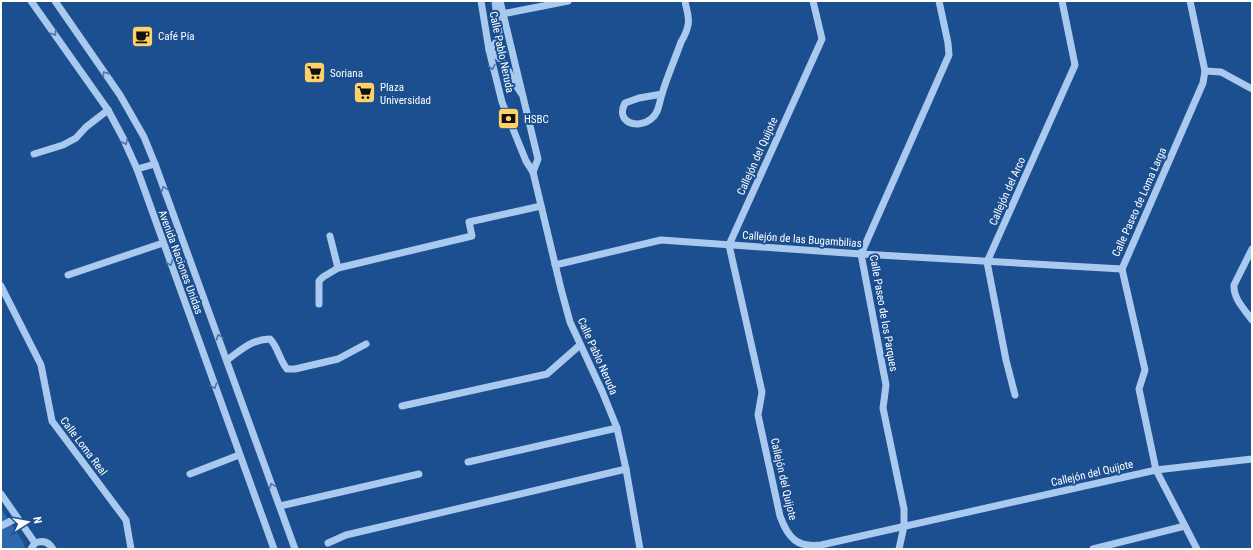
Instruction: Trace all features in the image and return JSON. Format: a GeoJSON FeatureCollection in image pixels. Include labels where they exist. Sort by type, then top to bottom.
{"type":"FeatureCollection","features":[{"type":"Feature","properties":{"kind":"street","name":"Avenida Naciones Unidas"},"geometry":{"type":"LineString","coordinates":[[31,1],[108,110],[137,169],[274,549]]}},
{"type":"Feature","properties":{"kind":"street","name":"Avenida Naciones Unidas"},"geometry":{"type":"LineString","coordinates":[[55,1],[120,95],[144,137],[295,549]]}},
{"type":"Feature","properties":{"kind":"street","name":"Calle Pablo Neruda"},"geometry":{"type":"LineString","coordinates":[[480,1],[488,50],[502,102],[526,161],[533,172],[570,322],[602,391],[617,428],[640,549]]}},
{"type":"Feature","properties":{"kind":"street"},"geometry":{"type":"LineString","coordinates":[[495,1],[498,34],[496,41],[488,50],[497,55],[504,62],[523,96]]}},
{"type":"Feature","properties":{"kind":"street","name":"Calle Pablo Neruda"},"geometry":{"type":"LineString","coordinates":[[500,1],[538,159],[533,172]]}},
{"type":"Feature","properties":{"kind":"street"},"geometry":{"type":"LineString","coordinates":[[502,14],[568,1]]}},
{"type":"Feature","properties":{"kind":"street"},"geometry":{"type":"LineString","coordinates":[[662,94],[639,98],[625,103],[622,108],[623,115],[626,120],[631,124],[636,125],[651,119],[657,113],[662,94],[688,24],[685,1]]}},
{"type":"Feature","properties":{"kind":"street","name":"Callejón del Quijote"},"geometry":{"type":"LineString","coordinates":[[813,1],[822,39],[729,245],[762,392],[758,415],[780,516],[785,529],[791,538],[801,544],[811,546],[821,545],[1156,470],[1252,459]]}},
{"type":"Feature","properties":{"kind":"street","name":"Calle Paseo de los Parques"},"geometry":{"type":"LineString","coordinates":[[899,549],[904,526],[904,509],[882,408],[886,385],[861,254],[949,55],[948,43],[939,1]]}},
{"type":"Feature","properties":{"kind":"street","name":"Callejón del Arco"},"geometry":{"type":"LineString","coordinates":[[987,262],[1075,65],[1062,1]]}},
{"type":"Feature","properties":{"kind":"street","name":"Calle Paseo de Loma Larga"},"geometry":{"type":"LineString","coordinates":[[1190,1],[1205,71],[1203,83],[1122,269],[1145,370],[1139,389],[1156,470],[1197,549]]}},
{"type":"Feature","properties":{"kind":"street"},"geometry":{"type":"LineString","coordinates":[[1205,71],[1221,72],[1252,89]]}},
{"type":"Feature","properties":{"kind":"street"},"geometry":{"type":"LineString","coordinates":[[34,154],[63,145],[76,138],[86,127],[108,110]]}},
{"type":"Feature","properties":{"kind":"street"},"geometry":{"type":"LineString","coordinates":[[137,169],[155,164]]}},
{"type":"Feature","properties":{"kind":"street"},"geometry":{"type":"LineString","coordinates":[[319,304],[318,281],[338,268],[472,236],[469,222],[541,206]]}},
{"type":"Feature","properties":{"kind":"street"},"geometry":{"type":"LineString","coordinates":[[330,236],[338,268]]}},
{"type":"Feature","properties":{"kind":"street","name":"Callejón de las Bugambilias"},"geometry":{"type":"LineString","coordinates":[[555,266],[661,240],[987,262],[1122,269]]}},
{"type":"Feature","properties":{"kind":"street"},"geometry":{"type":"LineString","coordinates":[[68,275],[163,243]]}},
{"type":"Feature","properties":{"kind":"street"},"geometry":{"type":"LineString","coordinates":[[1252,249],[1234,285],[1236,298],[1252,320]]}},
{"type":"Feature","properties":{"kind":"street"},"geometry":{"type":"LineString","coordinates":[[987,262],[1014,395]]}},
{"type":"Feature","properties":{"kind":"street","name":"Calle Loma Real"},"geometry":{"type":"LineString","coordinates":[[1,286],[40,365],[53,424],[126,520],[131,549]]}},
{"type":"Feature","properties":{"kind":"street"},"geometry":{"type":"LineString","coordinates":[[227,360],[253,341],[270,339],[274,343],[282,363],[287,368],[295,370],[338,360],[366,344]]}},
{"type":"Feature","properties":{"kind":"street"},"geometry":{"type":"LineString","coordinates":[[402,406],[547,374],[580,345]]}},
{"type":"Feature","properties":{"kind":"street"},"geometry":{"type":"LineString","coordinates":[[468,462],[617,428]]}},
{"type":"Feature","properties":{"kind":"street"},"geometry":{"type":"LineString","coordinates":[[190,474],[239,455]]}},
{"type":"Feature","properties":{"kind":"street"},"geometry":{"type":"LineString","coordinates":[[328,542],[346,535],[626,469]]}},
{"type":"Feature","properties":{"kind":"street"},"geometry":{"type":"LineString","coordinates":[[280,506],[419,474]]}},
{"type":"Feature","properties":{"kind":"street"},"geometry":{"type":"LineString","coordinates":[[1,494],[33,546],[44,541],[53,549]]}},
{"type":"Feature","properties":{"kind":"street"},"geometry":{"type":"LineString","coordinates":[[1,526],[17,518]]}},
{"type":"Feature","properties":{"kind":"street"},"geometry":{"type":"LineString","coordinates":[[1093,549],[1185,526]]}},
{"type":"Feature","properties":{"kind":"shaded area"},"geometry":{"type":"Polygon","coordinates":[[[1,508],[23,542],[25,549],[1,549],[1,508]]]}},
{"type":"Feature","properties":{"kind":"place","name":"Café Pía"},"geometry":{"type":"Point","coordinates":[142,36]}},
{"type":"Feature","properties":{"kind":"place","name":"Soriana"},"geometry":{"type":"Point","coordinates":[314,73]}},
{"type":"Feature","properties":{"kind":"place","name":"Plaza Universidad"},"geometry":{"type":"Point","coordinates":[365,93]}},
{"type":"Feature","properties":{"kind":"place","name":"HSBC"},"geometry":{"type":"Point","coordinates":[509,119]}}]}
